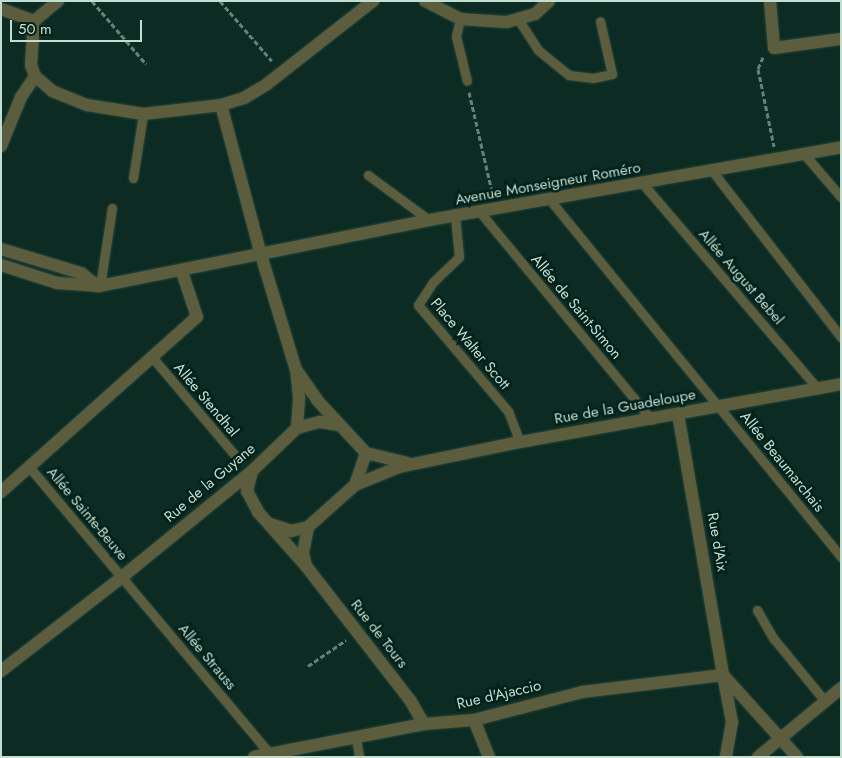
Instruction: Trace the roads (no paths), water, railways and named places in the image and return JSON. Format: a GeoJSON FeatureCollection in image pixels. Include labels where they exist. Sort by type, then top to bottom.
{"type":"FeatureCollection","features":[{"type":"Feature","properties":{"kind":"street"},"geometry":{"type":"LineString","coordinates":[[58,1],[34,21],[31,65],[35,76],[52,91],[87,105],[143,114],[221,105],[244,98],[282,72],[373,1]]}},
{"type":"Feature","properties":{"kind":"street"},"geometry":{"type":"LineString","coordinates":[[425,1],[460,18],[478,22],[518,19],[535,14],[549,1]]}},
{"type":"Feature","properties":{"kind":"street"},"geometry":{"type":"LineString","coordinates":[[770,1],[774,48],[841,39]]}},
{"type":"Feature","properties":{"kind":"street"},"geometry":{"type":"LineString","coordinates":[[1,8],[34,21]]}},
{"type":"Feature","properties":{"kind":"street"},"geometry":{"type":"LineString","coordinates":[[1,146],[21,97],[35,76]]}},
{"type":"Feature","properties":{"kind":"street"},"geometry":{"type":"LineString","coordinates":[[221,105],[260,255],[296,370],[299,405],[297,428],[320,422],[339,425]]}},
{"type":"Feature","properties":{"kind":"street","name":"Avenue Monseigneur Roméro"},"geometry":{"type":"LineString","coordinates":[[1,265],[56,283],[99,286],[182,272],[429,220],[713,172],[841,147]]}},
{"type":"Feature","properties":{"kind":"street"},"geometry":{"type":"LineString","coordinates":[[1,249],[81,273],[99,286]]}},
{"type":"Feature","properties":{"kind":"street"},"geometry":{"type":"LineString","coordinates":[[1,492],[197,317],[182,272]]}},
{"type":"Feature","properties":{"kind":"street"},"geometry":{"type":"LineString","coordinates":[[296,370],[339,425],[366,453],[355,485]]}},
{"type":"Feature","properties":{"kind":"street","name":"Rue de la Guadeloupe"},"geometry":{"type":"LineString","coordinates":[[308,527],[355,485],[384,472],[520,442],[652,420],[841,384]]}},
{"type":"Feature","properties":{"kind":"street","name":"Rue d'Aix"},"geometry":{"type":"LineString","coordinates":[[678,414],[732,722],[726,757]]}},
{"type":"Feature","properties":{"kind":"street","name":"Rue de la Guyane"},"geometry":{"type":"LineString","coordinates":[[2,667],[122,578],[252,470],[297,428]]}},
{"type":"Feature","properties":{"kind":"street","name":"Rue de la Guadeloupe"},"geometry":{"type":"LineString","coordinates":[[366,453],[414,464]]}},
{"type":"Feature","properties":{"kind":"street","name":"Rue de Tours"},"geometry":{"type":"LineString","coordinates":[[252,470],[247,485],[248,497],[306,566],[410,700],[424,724]]}},
{"type":"Feature","properties":{"kind":"street"},"geometry":{"type":"LineString","coordinates":[[270,524],[291,531],[308,527],[303,553],[306,566]]}},
{"type":"Feature","properties":{"kind":"street"},"geometry":{"type":"LineString","coordinates":[[723,675],[782,737],[797,757]]}},
{"type":"Feature","properties":{"kind":"street","name":"Rue d'Ajaccio"},"geometry":{"type":"LineString","coordinates":[[254,757],[424,724],[474,720],[582,692],[723,675]]}},
{"type":"Feature","properties":{"kind":"street"},"geometry":{"type":"LineString","coordinates":[[758,757],[841,688]]}},
{"type":"Feature","properties":{"kind":"street"},"geometry":{"type":"LineString","coordinates":[[474,720],[489,757]]}},
{"type":"Feature","properties":{"kind":"lane"},"geometry":{"type":"LineString","coordinates":[[460,18],[456,36],[467,81]]}},
{"type":"Feature","properties":{"kind":"lane"},"geometry":{"type":"LineString","coordinates":[[518,19],[538,50],[569,75],[593,78],[612,74],[600,21]]}},
{"type":"Feature","properties":{"kind":"lane"},"geometry":{"type":"LineString","coordinates":[[133,178],[143,114]]}},
{"type":"Feature","properties":{"kind":"lane"},"geometry":{"type":"LineString","coordinates":[[804,154],[841,197]]}},
{"type":"Feature","properties":{"kind":"lane"},"geometry":{"type":"LineString","coordinates":[[713,172],[841,336]]}},
{"type":"Feature","properties":{"kind":"lane"},"geometry":{"type":"LineString","coordinates":[[368,175],[429,220]]}},
{"type":"Feature","properties":{"kind":"lane","name":"Allée August Bebel"},"geometry":{"type":"LineString","coordinates":[[643,184],[818,389]]}},
{"type":"Feature","properties":{"kind":"lane","name":"Allée Beaumarchais"},"geometry":{"type":"LineString","coordinates":[[550,200],[841,556]]}},
{"type":"Feature","properties":{"kind":"lane"},"geometry":{"type":"LineString","coordinates":[[99,286],[112,208]]}},
{"type":"Feature","properties":{"kind":"lane","name":"Allée de Saint-Simon"},"geometry":{"type":"LineString","coordinates":[[479,211],[652,420]]}},
{"type":"Feature","properties":{"kind":"lane","name":"Place Walter Scott"},"geometry":{"type":"LineString","coordinates":[[455,216],[459,257],[433,282],[418,305],[508,411],[520,442]]}},
{"type":"Feature","properties":{"kind":"lane","name":"Allée Stendhal"},"geometry":{"type":"LineString","coordinates":[[152,358],[239,460]]}},
{"type":"Feature","properties":{"kind":"lane","name":"Allée Sainte-Beuve"},"geometry":{"type":"LineString","coordinates":[[30,468],[122,578]]}},
{"type":"Feature","properties":{"kind":"lane","name":"Allée Strauss"},"geometry":{"type":"LineString","coordinates":[[122,578],[270,754]]}},
{"type":"Feature","properties":{"kind":"lane"},"geometry":{"type":"LineString","coordinates":[[757,610],[774,639],[825,701]]}},
{"type":"Feature","properties":{"kind":"lane"},"geometry":{"type":"LineString","coordinates":[[356,738],[359,757]]}}]}
